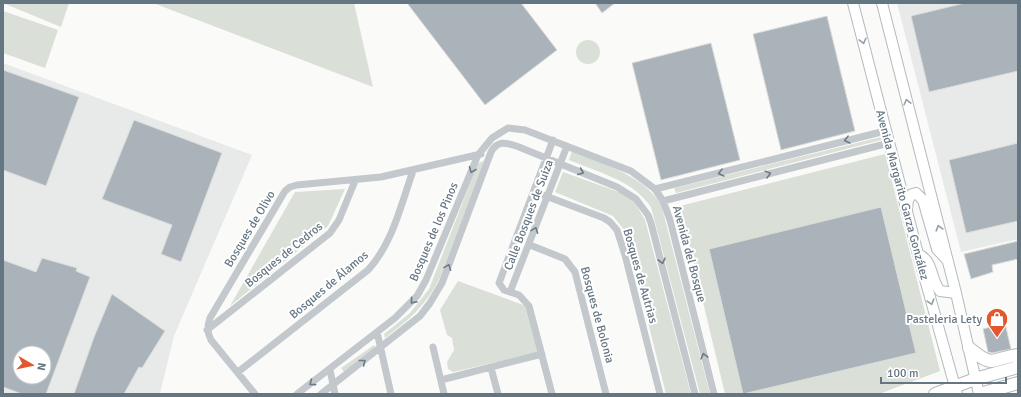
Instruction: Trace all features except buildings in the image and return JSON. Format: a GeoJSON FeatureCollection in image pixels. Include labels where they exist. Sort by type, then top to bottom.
{"type":"FeatureCollection","features":[{"type":"Feature","properties":{"kind":"main road","name":"Avenida Margarito Garza González"},"geometry":{"type":"LineString","coordinates":[[853,3],[906,211],[956,390]]}},
{"type":"Feature","properties":{"kind":"main road"},"geometry":{"type":"LineString","coordinates":[[882,3],[956,293],[979,394],[1013,387],[1003,365]]}},
{"type":"Feature","properties":{"kind":"main road"},"geometry":{"type":"LineString","coordinates":[[906,211],[910,196],[916,193],[923,200],[937,249],[948,261]]}},
{"type":"Feature","properties":{"kind":"main road"},"geometry":{"type":"LineString","coordinates":[[918,254],[928,261],[937,287],[940,291],[956,293]]}},
{"type":"Feature","properties":{"kind":"main road"},"geometry":{"type":"LineString","coordinates":[[968,348],[985,361],[1018,367]]}},
{"type":"Feature","properties":{"kind":"main road"},"geometry":{"type":"LineString","coordinates":[[935,394],[956,390],[1003,365],[1018,355]]}},
{"type":"Feature","properties":{"kind":"street","name":"Avenida del Bosque"},"geometry":{"type":"LineString","coordinates":[[504,130],[518,128],[553,140],[631,171],[655,189],[663,201],[670,220],[714,394]]}},
{"type":"Feature","properties":{"kind":"street","name":"Bosques de los Pinos"},"geometry":{"type":"LineString","coordinates":[[297,394],[330,370],[377,332],[407,307],[417,296],[426,280],[478,155],[492,138],[504,130]]}},
{"type":"Feature","properties":{"kind":"street"},"geometry":{"type":"LineString","coordinates":[[655,189],[885,131]]}},
{"type":"Feature","properties":{"kind":"street","name":"Calle Bosques de Suiza"},"geometry":{"type":"LineString","coordinates":[[553,140],[535,192],[499,281],[499,286],[510,292],[530,245],[567,146]]}},
{"type":"Feature","properties":{"kind":"street","name":"Bosques de los Pinos"},"geometry":{"type":"LineString","coordinates":[[321,394],[420,316],[438,292],[491,152],[499,143],[507,143],[547,158]]}},
{"type":"Feature","properties":{"kind":"street"},"geometry":{"type":"LineString","coordinates":[[663,201],[889,143]]}},
{"type":"Feature","properties":{"kind":"street","name":"Bosques de Olivo"},"geometry":{"type":"LineString","coordinates":[[207,330],[210,318],[285,191],[290,187],[297,185],[355,181],[413,171],[491,152]]}},
{"type":"Feature","properties":{"kind":"street"},"geometry":{"type":"LineString","coordinates":[[547,158],[630,193],[641,204],[648,215],[660,254],[695,394]]}},
{"type":"Feature","properties":{"kind":"street","name":"Bosques de Álamos"},"geometry":{"type":"LineString","coordinates":[[238,372],[368,270],[377,260],[385,248],[413,171]]}},
{"type":"Feature","properties":{"kind":"street","name":"Bosques de Cedros"},"geometry":{"type":"LineString","coordinates":[[207,330],[324,240],[339,220],[355,181]]}},
{"type":"Feature","properties":{"kind":"street","name":"Bosques de Autrias"},"geometry":{"type":"LineString","coordinates":[[535,192],[604,218],[617,230],[625,255],[660,394]]}},
{"type":"Feature","properties":{"kind":"street","name":"Bosques de Bolonia"},"geometry":{"type":"LineString","coordinates":[[530,245],[565,258],[575,272],[606,394]]}},
{"type":"Feature","properties":{"kind":"street"},"geometry":{"type":"LineString","coordinates":[[510,292],[518,295],[529,306],[552,394]]}},
{"type":"Feature","properties":{"kind":"street"},"geometry":{"type":"LineString","coordinates":[[207,330],[211,340],[255,394]]}},
{"type":"Feature","properties":{"kind":"street"},"geometry":{"type":"LineString","coordinates":[[377,332],[391,394]]}},
{"type":"Feature","properties":{"kind":"street"},"geometry":{"type":"LineString","coordinates":[[432,347],[444,394]]}},
{"type":"Feature","properties":{"kind":"street"},"geometry":{"type":"LineString","coordinates":[[441,380],[542,354]]}},
{"type":"Feature","properties":{"kind":"street"},"geometry":{"type":"LineString","coordinates":[[491,368],[498,394]]}},
{"type":"Feature","properties":{"kind":"street"},"geometry":{"type":"LineString","coordinates":[[330,370],[332,386],[335,394]]}},
{"type":"Feature","properties":{"kind":"shaded area"},"geometry":{"type":"Polygon","coordinates":[[[3,3],[69,3],[61,27],[3,3]]]}},
{"type":"Feature","properties":{"kind":"shaded area"},"geometry":{"type":"Polygon","coordinates":[[[153,3],[354,3],[373,87],[153,3]]]}},
{"type":"Feature","properties":{"kind":"shaded area"},"geometry":{"type":"Polygon","coordinates":[[[897,3],[1018,3],[1018,239],[961,252],[897,3]]]}},
{"type":"Feature","properties":{"kind":"shaded area"},"geometry":{"type":"Polygon","coordinates":[[[3,11],[58,30],[45,68],[3,53],[3,11]]]}},
{"type":"Feature","properties":{"kind":"shaded area"},"geometry":{"type":"Polygon","coordinates":[[[588,40],[597,43],[600,52],[597,61],[588,64],[579,61],[576,52],[579,43],[588,40]]]}},
{"type":"Feature","properties":{"kind":"shaded area"},"geometry":{"type":"Polygon","coordinates":[[[3,63],[252,155],[174,336],[160,394],[3,394],[3,63]]]}},
{"type":"Feature","properties":{"kind":"shaded area"},"geometry":{"type":"Polygon","coordinates":[[[885,136],[885,139],[676,193],[674,188],[885,136]]]}},
{"type":"Feature","properties":{"kind":"shaded area"},"geometry":{"type":"Polygon","coordinates":[[[572,151],[609,166],[632,178],[643,185],[661,204],[710,394],[700,394],[651,207],[635,190],[625,183],[569,160],[572,151]]]}},
{"type":"Feature","properties":{"kind":"shaded area"},"geometry":{"type":"Polygon","coordinates":[[[885,154],[940,371],[879,394],[725,394],[680,206],[885,154]]]}},
{"type":"Feature","properties":{"kind":"shaded area"},"geometry":{"type":"Polygon","coordinates":[[[484,161],[440,278],[435,287],[423,304],[385,338],[384,334],[410,313],[429,289],[478,163],[484,161]]]}},
{"type":"Feature","properties":{"kind":"shaded area"},"geometry":{"type":"Polygon","coordinates":[[[563,172],[624,194],[635,203],[645,220],[691,394],[666,394],[625,231],[613,216],[555,192],[563,172]]]}},
{"type":"Feature","properties":{"kind":"shaded area"},"geometry":{"type":"Polygon","coordinates":[[[345,189],[328,226],[230,306],[295,192],[345,189]]]}},
{"type":"Feature","properties":{"kind":"shaded area"},"geometry":{"type":"Polygon","coordinates":[[[458,281],[526,306],[539,352],[453,372],[448,369],[447,362],[454,350],[452,338],[447,335],[440,310],[458,281]]]}},
{"type":"Feature","properties":{"kind":"shaded area"},"geometry":{"type":"Polygon","coordinates":[[[374,345],[376,348],[344,372],[341,368],[374,345]]]}},
{"type":"Feature","properties":{"kind":"place","name":"Pasteleria Lety"},"geometry":{"type":"Point","coordinates":[997,338]}}]}
